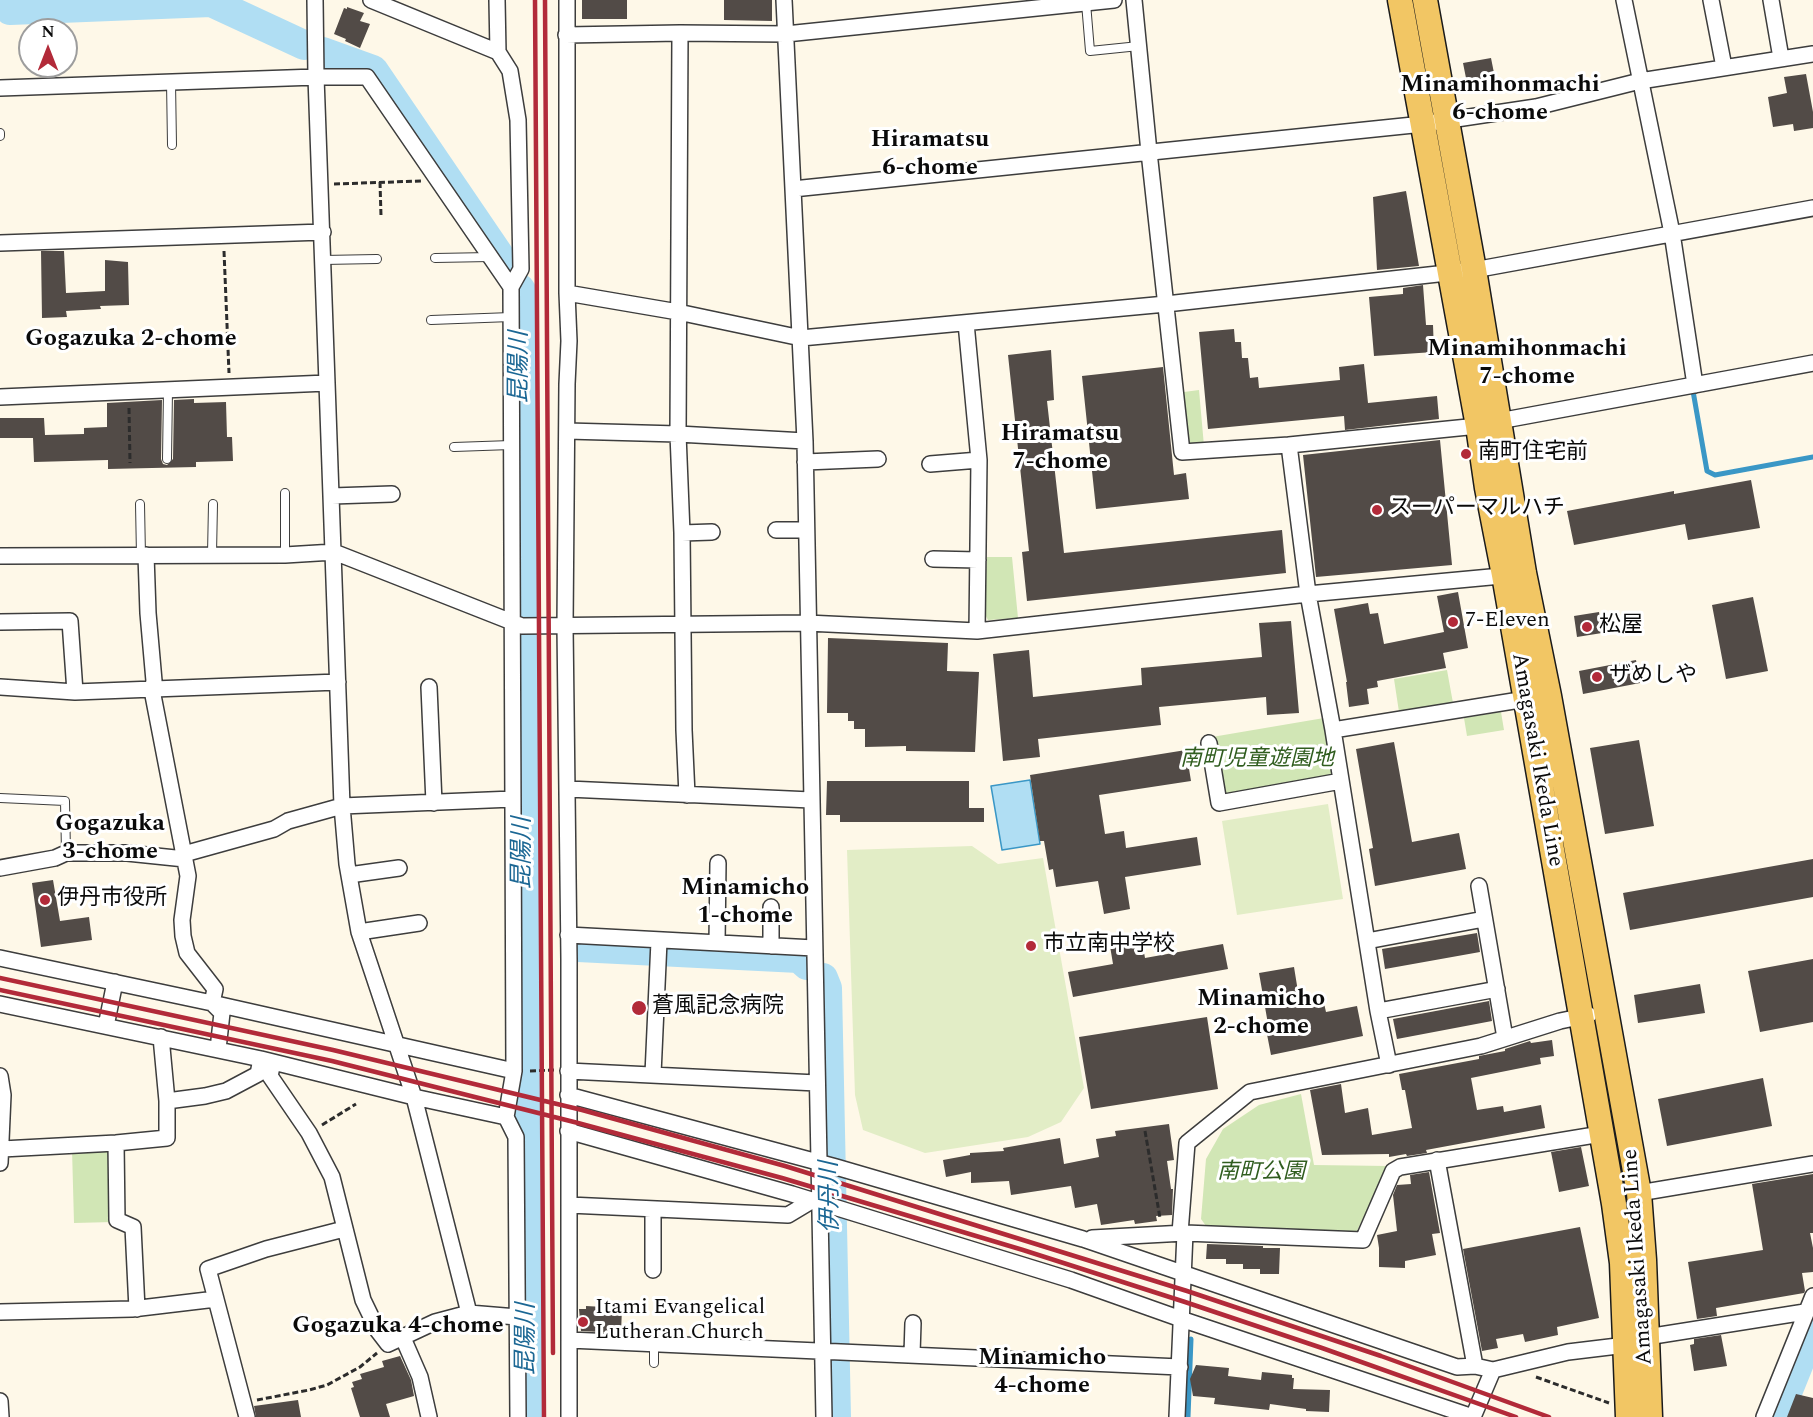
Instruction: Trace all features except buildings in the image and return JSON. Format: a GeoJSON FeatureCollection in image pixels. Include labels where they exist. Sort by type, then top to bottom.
{"type":"FeatureCollection","features":[{"type":"Feature","properties":{"kind":"main road","name":"Amagasaki Ikeda Line"},"geometry":{"type":"LineString","coordinates":[[1400,0],[1450,272],[1489,423]]}},
{"type":"Feature","properties":{"kind":"main road","name":"Amagasaki Ikeda Line"},"geometry":{"type":"LineString","coordinates":[[1425,0],[1474,270],[1489,423],[1487,488],[1551,707],[1639,1193],[1644,1260],[1636,1340],[1620,1411]]}},
{"type":"Feature","properties":{"kind":"main road","name":"Amagasaki Ikeda Line"},"geometry":{"type":"LineString","coordinates":[[1514,574],[1526,699],[1650,1417]]}},
{"type":"Feature","properties":{"kind":"street"},"geometry":{"type":"LineString","coordinates":[[315,0],[342,806],[349,875],[359,932],[414,1097],[470,1313]]}},
{"type":"Feature","properties":{"kind":"street"},"geometry":{"type":"LineString","coordinates":[[370,0],[498,52]]}},
{"type":"Feature","properties":{"kind":"street"},"geometry":{"type":"LineString","coordinates":[[497,0],[498,52],[510,71],[518,120],[521,269],[511,287],[514,1071],[506,1117],[516,1137],[518,1417]]}},
{"type":"Feature","properties":{"kind":"street"},"geometry":{"type":"LineString","coordinates":[[567,0],[569,342],[565,626],[568,789],[569,1417]]}},
{"type":"Feature","properties":{"kind":"street"},"geometry":{"type":"LineString","coordinates":[[784,0],[805,441],[817,1083],[826,1164],[824,1203],[830,1352],[824,1417]]}},
{"type":"Feature","properties":{"kind":"street"},"geometry":{"type":"LineString","coordinates":[[566,35],[786,34],[1114,0]]}},
{"type":"Feature","properties":{"kind":"street"},"geometry":{"type":"LineString","coordinates":[[1134,0],[1182,452],[1289,445],[1489,423],[1813,363]]}},
{"type":"Feature","properties":{"kind":"street"},"geometry":{"type":"LineString","coordinates":[[1624,0],[1672,233],[1695,385]]}},
{"type":"Feature","properties":{"kind":"street"},"geometry":{"type":"LineString","coordinates":[[1711,0],[1724,67]]}},
{"type":"Feature","properties":{"kind":"street"},"geometry":{"type":"LineString","coordinates":[[1771,0],[1781,58]]}},
{"type":"Feature","properties":{"kind":"street"},"geometry":{"type":"LineString","coordinates":[[680,33],[678,434],[687,795]]}},
{"type":"Feature","properties":{"kind":"street"},"geometry":{"type":"LineString","coordinates":[[793,189],[1423,124],[1536,107],[1640,81],[1813,54]]}},
{"type":"Feature","properties":{"kind":"street"},"geometry":{"type":"LineString","coordinates":[[0,88],[367,77],[511,287]]}},
{"type":"Feature","properties":{"kind":"street"},"geometry":{"type":"LineString","coordinates":[[567,293],[678,312],[801,338],[1167,304],[1474,270],[1813,208]]}},
{"type":"Feature","properties":{"kind":"street"},"geometry":{"type":"LineString","coordinates":[[0,243],[323,231]]}},
{"type":"Feature","properties":{"kind":"street"},"geometry":{"type":"LineString","coordinates":[[966,323],[979,460],[977,631]]}},
{"type":"Feature","properties":{"kind":"street"},"geometry":{"type":"LineString","coordinates":[[0,397],[327,383]]}},
{"type":"Feature","properties":{"kind":"street"},"geometry":{"type":"LineString","coordinates":[[567,431],[805,441]]}},
{"type":"Feature","properties":{"kind":"street"},"geometry":{"type":"LineString","coordinates":[[1289,445],[1308,594],[1389,1065]]}},
{"type":"Feature","properties":{"kind":"street"},"geometry":{"type":"LineString","coordinates":[[805,462],[878,459]]}},
{"type":"Feature","properties":{"kind":"street"},"geometry":{"type":"LineString","coordinates":[[930,464],[979,460]]}},
{"type":"Feature","properties":{"kind":"street"},"geometry":{"type":"LineString","coordinates":[[332,496],[392,494]]}},
{"type":"Feature","properties":{"kind":"street"},"geometry":{"type":"LineString","coordinates":[[776,530],[806,530]]}},
{"type":"Feature","properties":{"kind":"street"},"geometry":{"type":"LineString","coordinates":[[682,533],[712,532]]}},
{"type":"Feature","properties":{"kind":"street"},"geometry":{"type":"LineString","coordinates":[[0,556],[285,555],[334,552],[512,624],[522,626],[807,623],[977,631],[1308,594],[1514,574]]}},
{"type":"Feature","properties":{"kind":"street"},"geometry":{"type":"LineString","coordinates":[[144,556],[154,681],[152,690],[188,876],[182,920],[183,936],[187,953],[215,989],[212,1003]]}},
{"type":"Feature","properties":{"kind":"street"},"geometry":{"type":"LineString","coordinates":[[933,559],[978,560]]}},
{"type":"Feature","properties":{"kind":"street"},"geometry":{"type":"LineString","coordinates":[[0,622],[70,621],[75,692]]}},
{"type":"Feature","properties":{"kind":"street"},"geometry":{"type":"LineString","coordinates":[[0,687],[75,692],[338,682]]}},
{"type":"Feature","properties":{"kind":"street"},"geometry":{"type":"LineString","coordinates":[[429,687],[435,802]]}},
{"type":"Feature","properties":{"kind":"street"},"geometry":{"type":"LineString","coordinates":[[1333,730],[1526,699]]}},
{"type":"Feature","properties":{"kind":"street"},"geometry":{"type":"LineString","coordinates":[[1209,743],[1220,803],[1341,781]]}},
{"type":"Feature","properties":{"kind":"street"},"geometry":{"type":"LineString","coordinates":[[568,789],[811,800]]}},
{"type":"Feature","properties":{"kind":"street"},"geometry":{"type":"LineString","coordinates":[[0,868],[55,858],[66,853],[185,856],[274,829],[288,821],[342,806],[513,799]]}},
{"type":"Feature","properties":{"kind":"street"},"geometry":{"type":"LineString","coordinates":[[717,943],[718,863]]}},
{"type":"Feature","properties":{"kind":"street"},"geometry":{"type":"LineString","coordinates":[[349,875],[399,868]]}},
{"type":"Feature","properties":{"kind":"street"},"geometry":{"type":"LineString","coordinates":[[1479,886],[1505,1038]]}},
{"type":"Feature","properties":{"kind":"street"},"geometry":{"type":"LineString","coordinates":[[771,907],[771,946]]}},
{"type":"Feature","properties":{"kind":"street"},"geometry":{"type":"LineString","coordinates":[[1366,941],[1484,919]]}},
{"type":"Feature","properties":{"kind":"street"},"geometry":{"type":"LineString","coordinates":[[359,932],[419,923]]}},
{"type":"Feature","properties":{"kind":"street"},"geometry":{"type":"LineString","coordinates":[[568,935],[813,948]]}},
{"type":"Feature","properties":{"kind":"street"},"geometry":{"type":"LineString","coordinates":[[653,1074],[659,941]]}},
{"type":"Feature","properties":{"kind":"street"},"geometry":{"type":"LineString","coordinates":[[0,958],[514,1071]]}},
{"type":"Feature","properties":{"kind":"street"},"geometry":{"type":"LineString","coordinates":[[106,1026],[115,982]]}},
{"type":"Feature","properties":{"kind":"street"},"geometry":{"type":"LineString","coordinates":[[1378,1011],[1497,989]]}},
{"type":"Feature","properties":{"kind":"street"},"geometry":{"type":"LineString","coordinates":[[212,1003],[222,1013],[218,1050]]}},
{"type":"Feature","properties":{"kind":"street"},"geometry":{"type":"LineString","coordinates":[[0,1004],[162,1037],[506,1117]]}},
{"type":"Feature","properties":{"kind":"street"},"geometry":{"type":"LineString","coordinates":[[1177,1417],[1187,1143],[1250,1092],[1481,1046],[1580,1017],[1607,1012]]}},
{"type":"Feature","properties":{"kind":"street"},"geometry":{"type":"LineString","coordinates":[[0,1076],[3,1095],[1,1156],[167,1138],[167,1101],[162,1037]]}},
{"type":"Feature","properties":{"kind":"street"},"geometry":{"type":"LineString","coordinates":[[167,1101],[226,1091],[258,1074],[267,1061]]}},
{"type":"Feature","properties":{"kind":"street"},"geometry":{"type":"LineString","coordinates":[[267,1061],[270,1077],[309,1133],[333,1177],[363,1300],[378,1331],[388,1344],[435,1322],[470,1313],[517,1317]]}},
{"type":"Feature","properties":{"kind":"street"},"geometry":{"type":"LineString","coordinates":[[568,1071],[817,1083]]}},
{"type":"Feature","properties":{"kind":"street"},"geometry":{"type":"LineString","coordinates":[[568,1095],[826,1164],[1083,1239],[1457,1367],[1500,1368],[1568,1352],[1805,1312]]}},
{"type":"Feature","properties":{"kind":"street"},"geometry":{"type":"LineString","coordinates":[[568,1131],[824,1203],[1071,1280],[1182,1320],[1473,1417],[1500,1368]]}},
{"type":"Feature","properties":{"kind":"street"},"geometry":{"type":"LineString","coordinates":[[1083,1239],[1183,1233],[1363,1240],[1393,1171],[1400,1167],[1601,1134]]}},
{"type":"Feature","properties":{"kind":"street"},"geometry":{"type":"LineString","coordinates":[[116,1143],[117,1220],[133,1227],[137,1309]]}},
{"type":"Feature","properties":{"kind":"street"},"geometry":{"type":"LineString","coordinates":[[1437,1160],[1475,1366]]}},
{"type":"Feature","properties":{"kind":"street"},"geometry":{"type":"LineString","coordinates":[[1639,1193],[1813,1164]]}},
{"type":"Feature","properties":{"kind":"street"},"geometry":{"type":"LineString","coordinates":[[569,1205],[788,1215],[824,1203]]}},
{"type":"Feature","properties":{"kind":"street"},"geometry":{"type":"LineString","coordinates":[[653,1209],[653,1270]]}},
{"type":"Feature","properties":{"kind":"street"},"geometry":{"type":"LineString","coordinates":[[247,1417],[208,1269],[266,1249],[344,1228]]}},
{"type":"Feature","properties":{"kind":"street"},"geometry":{"type":"LineString","coordinates":[[1764,1417],[1813,1296]]}},
{"type":"Feature","properties":{"kind":"street"},"geometry":{"type":"LineString","coordinates":[[0,1312],[137,1309],[216,1299]]}},
{"type":"Feature","properties":{"kind":"street"},"geometry":{"type":"LineString","coordinates":[[912,1354],[913,1323]]}},
{"type":"Feature","properties":{"kind":"street"},"geometry":{"type":"LineString","coordinates":[[403,1338],[420,1377],[429,1417]]}},
{"type":"Feature","properties":{"kind":"street"},"geometry":{"type":"LineString","coordinates":[[569,1340],[1180,1367]]}},
{"type":"Feature","properties":{"kind":"street"},"geometry":{"type":"LineString","coordinates":[[0,1401],[1,1417]]}},
{"type":"Feature","properties":{"kind":"lane"},"geometry":{"type":"LineString","coordinates":[[1086,3],[1090,51],[1139,46]]}},
{"type":"Feature","properties":{"kind":"lane"},"geometry":{"type":"LineString","coordinates":[[171,82],[172,145]]}},
{"type":"Feature","properties":{"kind":"lane"},"geometry":{"type":"LineString","coordinates":[[435,258],[490,257]]}},
{"type":"Feature","properties":{"kind":"lane"},"geometry":{"type":"LineString","coordinates":[[323,261],[376,258]]}},
{"type":"Feature","properties":{"kind":"lane"},"geometry":{"type":"LineString","coordinates":[[431,320],[511,317]]}},
{"type":"Feature","properties":{"kind":"lane"},"geometry":{"type":"LineString","coordinates":[[167,459],[168,390]]}},
{"type":"Feature","properties":{"kind":"lane"},"geometry":{"type":"LineString","coordinates":[[454,447],[511,445]]}},
{"type":"Feature","properties":{"kind":"lane"},"geometry":{"type":"LineString","coordinates":[[285,493],[285,555]]}},
{"type":"Feature","properties":{"kind":"lane"},"geometry":{"type":"LineString","coordinates":[[140,504],[144,556]]}},
{"type":"Feature","properties":{"kind":"lane"},"geometry":{"type":"LineString","coordinates":[[212,554],[213,504]]}},
{"type":"Feature","properties":{"kind":"lane"},"geometry":{"type":"LineString","coordinates":[[0,798],[65,801],[66,853]]}},
{"type":"Feature","properties":{"kind":"lane"},"geometry":{"type":"LineString","coordinates":[[654,1342],[654,1363]]}},
{"type":"Feature","properties":{"kind":"path"},"geometry":{"type":"LineString","coordinates":[[321,184],[438,180]]}},
{"type":"Feature","properties":{"kind":"path"},"geometry":{"type":"LineString","coordinates":[[380,182],[381,216]]}},
{"type":"Feature","properties":{"kind":"path"},"geometry":{"type":"LineString","coordinates":[[224,261],[228,366]]}},
{"type":"Feature","properties":{"kind":"path"},"geometry":{"type":"LineString","coordinates":[[129,391],[130,463]]}},
{"type":"Feature","properties":{"kind":"path"},"geometry":{"type":"LineString","coordinates":[[514,1071],[568,1071]]}},
{"type":"Feature","properties":{"kind":"path"},"geometry":{"type":"LineString","coordinates":[[309,1133],[356,1104]]}},
{"type":"Feature","properties":{"kind":"path"},"geometry":{"type":"LineString","coordinates":[[1145,1131],[1162,1233]]}},
{"type":"Feature","properties":{"kind":"path"},"geometry":{"type":"LineString","coordinates":[[242,1400],[258,1400],[327,1385],[360,1367],[388,1344]]}},
{"type":"Feature","properties":{"kind":"path"},"geometry":{"type":"LineString","coordinates":[[1500,1368],[1620,1411]]}},
{"type":"Feature","properties":{"kind":"green space"},"geometry":{"type":"Polygon","coordinates":[[[1199,390],[1204,446],[1191,446],[1188,443],[1184,392],[1199,390]]]}},
{"type":"Feature","properties":{"kind":"green space"},"geometry":{"type":"Polygon","coordinates":[[[987,557],[1012,557],[1018,618],[988,620],[983,611],[987,557]]]}},
{"type":"Feature","properties":{"kind":"green space"},"geometry":{"type":"Polygon","coordinates":[[[1447,670],[1453,703],[1399,712],[1394,679],[1447,670]]]}},
{"type":"Feature","properties":{"kind":"green space"},"geometry":{"type":"Polygon","coordinates":[[[1501,712],[1504,730],[1467,736],[1464,718],[1501,712]]]}},
{"type":"Feature","properties":{"kind":"green space","name":"南町児童遊園地"},"geometry":{"type":"Polygon","coordinates":[[[1324,718],[1334,774],[1332,778],[1223,795],[1212,737],[1324,718]]]}},
{"type":"Feature","properties":{"kind":"green space"},"geometry":{"type":"Polygon","coordinates":[[[1328,804],[1343,899],[1237,915],[1222,821],[1328,804]]]}},
{"type":"Feature","properties":{"kind":"green space"},"geometry":{"type":"Polygon","coordinates":[[[972,846],[998,864],[1043,858],[1084,1088],[1061,1122],[1028,1137],[925,1153],[863,1130],[855,1095],[847,850],[972,846]]]}},
{"type":"Feature","properties":{"kind":"green space","name":"南町公園"},"geometry":{"type":"Polygon","coordinates":[[[1301,1094],[1314,1165],[1388,1166],[1356,1233],[1206,1226],[1201,1219],[1206,1159],[1223,1129],[1259,1105],[1301,1094]]]}},
{"type":"Feature","properties":{"kind":"green space"},"geometry":{"type":"Polygon","coordinates":[[[109,1147],[113,1222],[74,1223],[72,1149],[109,1147]]]}},
{"type":"Feature","properties":{"kind":"water"},"geometry":{"type":"Polygon","coordinates":[[[1030,780],[1040,844],[1002,850],[991,786],[1030,780]]]}},
{"type":"Feature","properties":{"kind":"waterway","name":"昆陽川"},"geometry":{"type":"LineString","coordinates":[[1,0],[10,10],[211,2],[304,45]]}},
{"type":"Feature","properties":{"kind":"waterway","name":"昆陽川"},"geometry":{"type":"LineString","coordinates":[[323,52],[373,70],[509,270]]}},
{"type":"Feature","properties":{"kind":"waterway","name":"昆陽川"},"geometry":{"type":"LineString","coordinates":[[520,289],[522,292],[528,1417]]}},
{"type":"Feature","properties":{"kind":"waterway"},"geometry":{"type":"LineString","coordinates":[[1693,391],[1707,471],[1715,475],[1813,457]]}},
{"type":"Feature","properties":{"kind":"waterway","name":"伊丹川"},"geometry":{"type":"LineString","coordinates":[[578,947],[799,958],[807,965]]}},
{"type":"Feature","properties":{"kind":"waterway","name":"伊丹川"},"geometry":{"type":"LineString","coordinates":[[823,978],[827,988],[836,1417]]}},
{"type":"Feature","properties":{"kind":"waterway"},"geometry":{"type":"LineString","coordinates":[[1780,1410],[1813,1328]]}},
{"type":"Feature","properties":{"kind":"waterway"},"geometry":{"type":"LineString","coordinates":[[1188,1417],[1191,1339]]}},
{"type":"Feature","properties":{"kind":"railway"},"geometry":{"type":"LineString","coordinates":[[535,0],[544,1417]]}},
{"type":"Feature","properties":{"kind":"railway"},"geometry":{"type":"LineString","coordinates":[[545,0],[553,1353]]}},
{"type":"Feature","properties":{"kind":"railway"},"geometry":{"type":"LineString","coordinates":[[0,978],[333,1050],[582,1110],[785,1166],[1187,1291],[1381,1356],[1549,1417]]}},
{"type":"Feature","properties":{"kind":"railway"},"geometry":{"type":"LineString","coordinates":[[0,990],[332,1061],[578,1123],[782,1178],[1023,1250],[1185,1302],[1516,1417]]}},
{"type":"Feature","properties":{"kind":"place","name":"南町住宅前"},"geometry":{"type":"Point","coordinates":[1466,454]}},
{"type":"Feature","properties":{"kind":"place","name":"スーパーマルハチ"},"geometry":{"type":"Point","coordinates":[1377,510]}},
{"type":"Feature","properties":{"kind":"place","name":"7-Eleven"},"geometry":{"type":"Point","coordinates":[1453,622]}},
{"type":"Feature","properties":{"kind":"place","name":"松屋"},"geometry":{"type":"Point","coordinates":[1587,627]}},
{"type":"Feature","properties":{"kind":"place","name":"ザめしや"},"geometry":{"type":"Point","coordinates":[1597,677]}},
{"type":"Feature","properties":{"kind":"place","name":"伊丹市役所"},"geometry":{"type":"Point","coordinates":[45,900]}},
{"type":"Feature","properties":{"kind":"place","name":"市立南中学校"},"geometry":{"type":"Point","coordinates":[1031,946]}},
{"type":"Feature","properties":{"kind":"place","name":"蒼風記念病院"},"geometry":{"type":"Point","coordinates":[639,1008]}},
{"type":"Feature","properties":{"kind":"place","name":"Itami Evangelical Lutheran Church"},"geometry":{"type":"Point","coordinates":[583,1322]}},
{"type":"Feature","properties":{"kind":"district","name":"Minamihonmachi 6-chome"},"geometry":{"type":"Point","coordinates":[1500,100]}},
{"type":"Feature","properties":{"kind":"district","name":"Hiramatsu 6-chome"},"geometry":{"type":"Point","coordinates":[930,155]}},
{"type":"Feature","properties":{"kind":"district","name":"Gogazuka 2-chome"},"geometry":{"type":"Point","coordinates":[131,340]}},
{"type":"Feature","properties":{"kind":"district","name":"Minamihonmachi 7-chome"},"geometry":{"type":"Point","coordinates":[1527,364]}},
{"type":"Feature","properties":{"kind":"district","name":"Hiramatsu 7-chome"},"geometry":{"type":"Point","coordinates":[1060,449]}},
{"type":"Feature","properties":{"kind":"district","name":"Gogazuka 3-chome"},"geometry":{"type":"Point","coordinates":[110,839]}},
{"type":"Feature","properties":{"kind":"district","name":"Minamicho 1-chome"},"geometry":{"type":"Point","coordinates":[745,903]}},
{"type":"Feature","properties":{"kind":"district","name":"Minamicho 2-chome"},"geometry":{"type":"Point","coordinates":[1261,1014]}},
{"type":"Feature","properties":{"kind":"district","name":"Gogazuka 4-chome"},"geometry":{"type":"Point","coordinates":[398,1327]}},
{"type":"Feature","properties":{"kind":"district","name":"Minamicho 4-chome"},"geometry":{"type":"Point","coordinates":[1042,1373]}}]}
